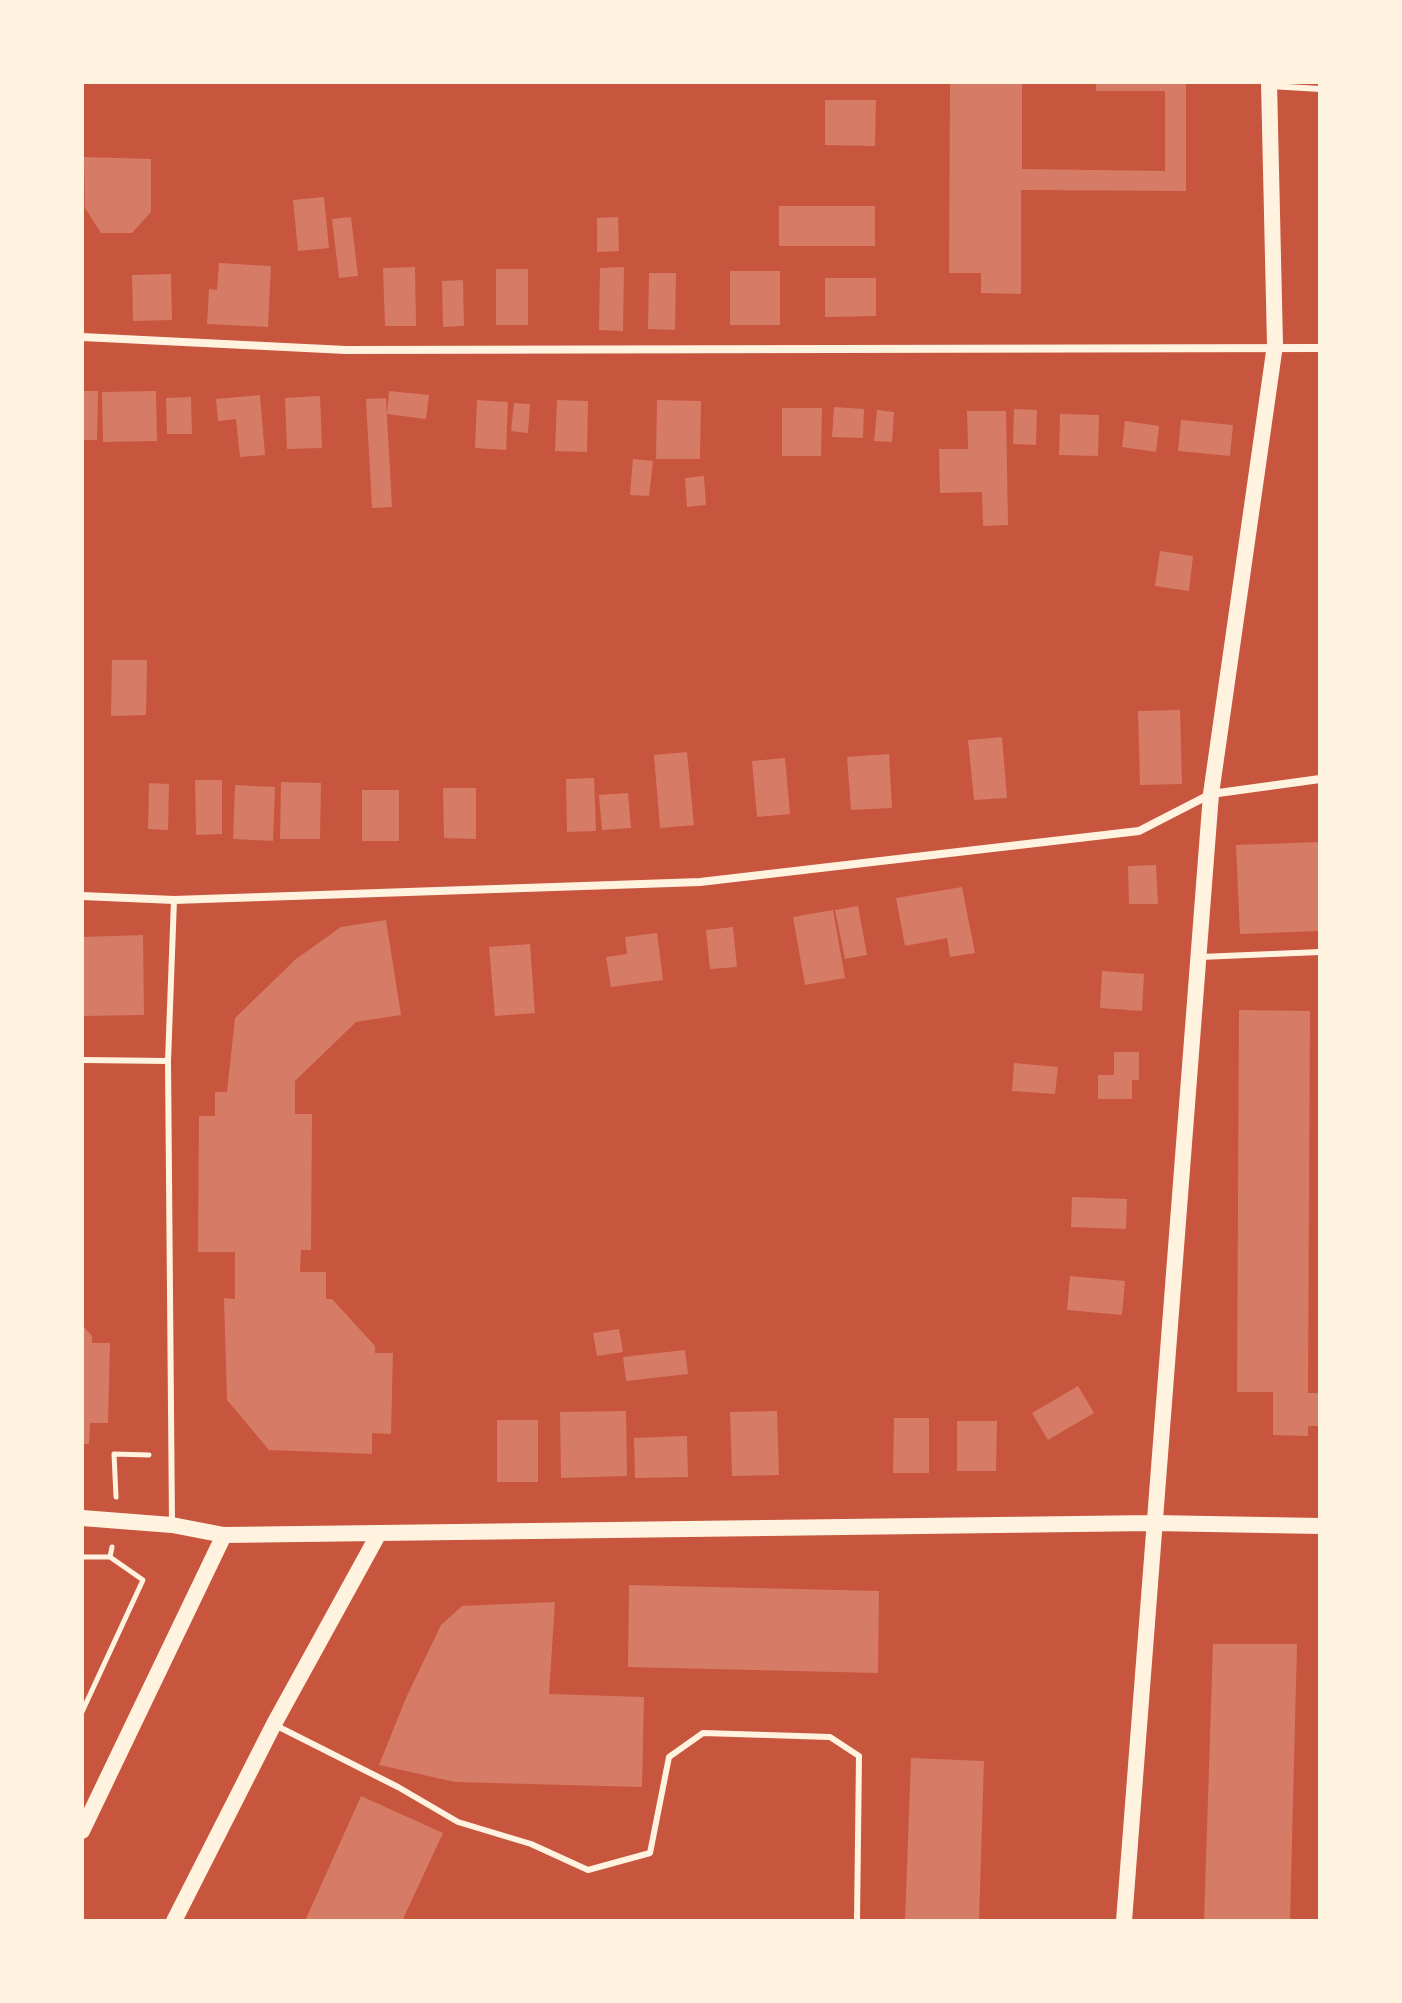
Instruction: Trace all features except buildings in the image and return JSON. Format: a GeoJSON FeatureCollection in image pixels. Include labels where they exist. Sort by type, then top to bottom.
{"type":"FeatureCollection","features":[{"type":"Feature","properties":{"kind":"main road"},"geometry":{"type":"LineString","coordinates":[[1124,1921],[1211,794],[1275,345],[1270,84]]}},
{"type":"Feature","properties":{"kind":"main road"},"geometry":{"type":"LineString","coordinates":[[82,1518],[172,1525],[224,1535],[1153,1523],[1320,1526]]}},
{"type":"Feature","properties":{"kind":"main road"},"geometry":{"type":"LineString","coordinates":[[82,1831],[224,1535]]}},
{"type":"Feature","properties":{"kind":"main road"},"geometry":{"type":"LineString","coordinates":[[174,1921],[274,1724],[378,1535]]}},
{"type":"Feature","properties":{"kind":"street"},"geometry":{"type":"LineString","coordinates":[[82,337],[346,350],[1275,345],[1320,348]]}},
{"type":"Feature","properties":{"kind":"street"},"geometry":{"type":"LineString","coordinates":[[82,896],[174,900],[700,882],[1139,831],[1211,794],[1320,779]]}},
{"type":"Feature","properties":{"kind":"lane"},"geometry":{"type":"LineString","coordinates":[[1270,84],[1320,89]]}},
{"type":"Feature","properties":{"kind":"lane"},"geometry":{"type":"LineString","coordinates":[[172,1525],[174,1455],[168,1061],[174,900]]}},
{"type":"Feature","properties":{"kind":"lane"},"geometry":{"type":"LineString","coordinates":[[1198,957],[1320,952]]}},
{"type":"Feature","properties":{"kind":"lane"},"geometry":{"type":"LineString","coordinates":[[82,1060],[168,1061]]}},
{"type":"Feature","properties":{"kind":"lane"},"geometry":{"type":"LineString","coordinates":[[274,1724],[398,1787],[458,1822],[531,1844],[588,1870],[650,1853],[669,1757],[703,1733],[830,1737],[859,1756],[857,1921]]}},
{"type":"Feature","properties":{"kind":"path"},"geometry":{"type":"LineString","coordinates":[[82,1712],[143,1580],[110,1557]]}}]}
